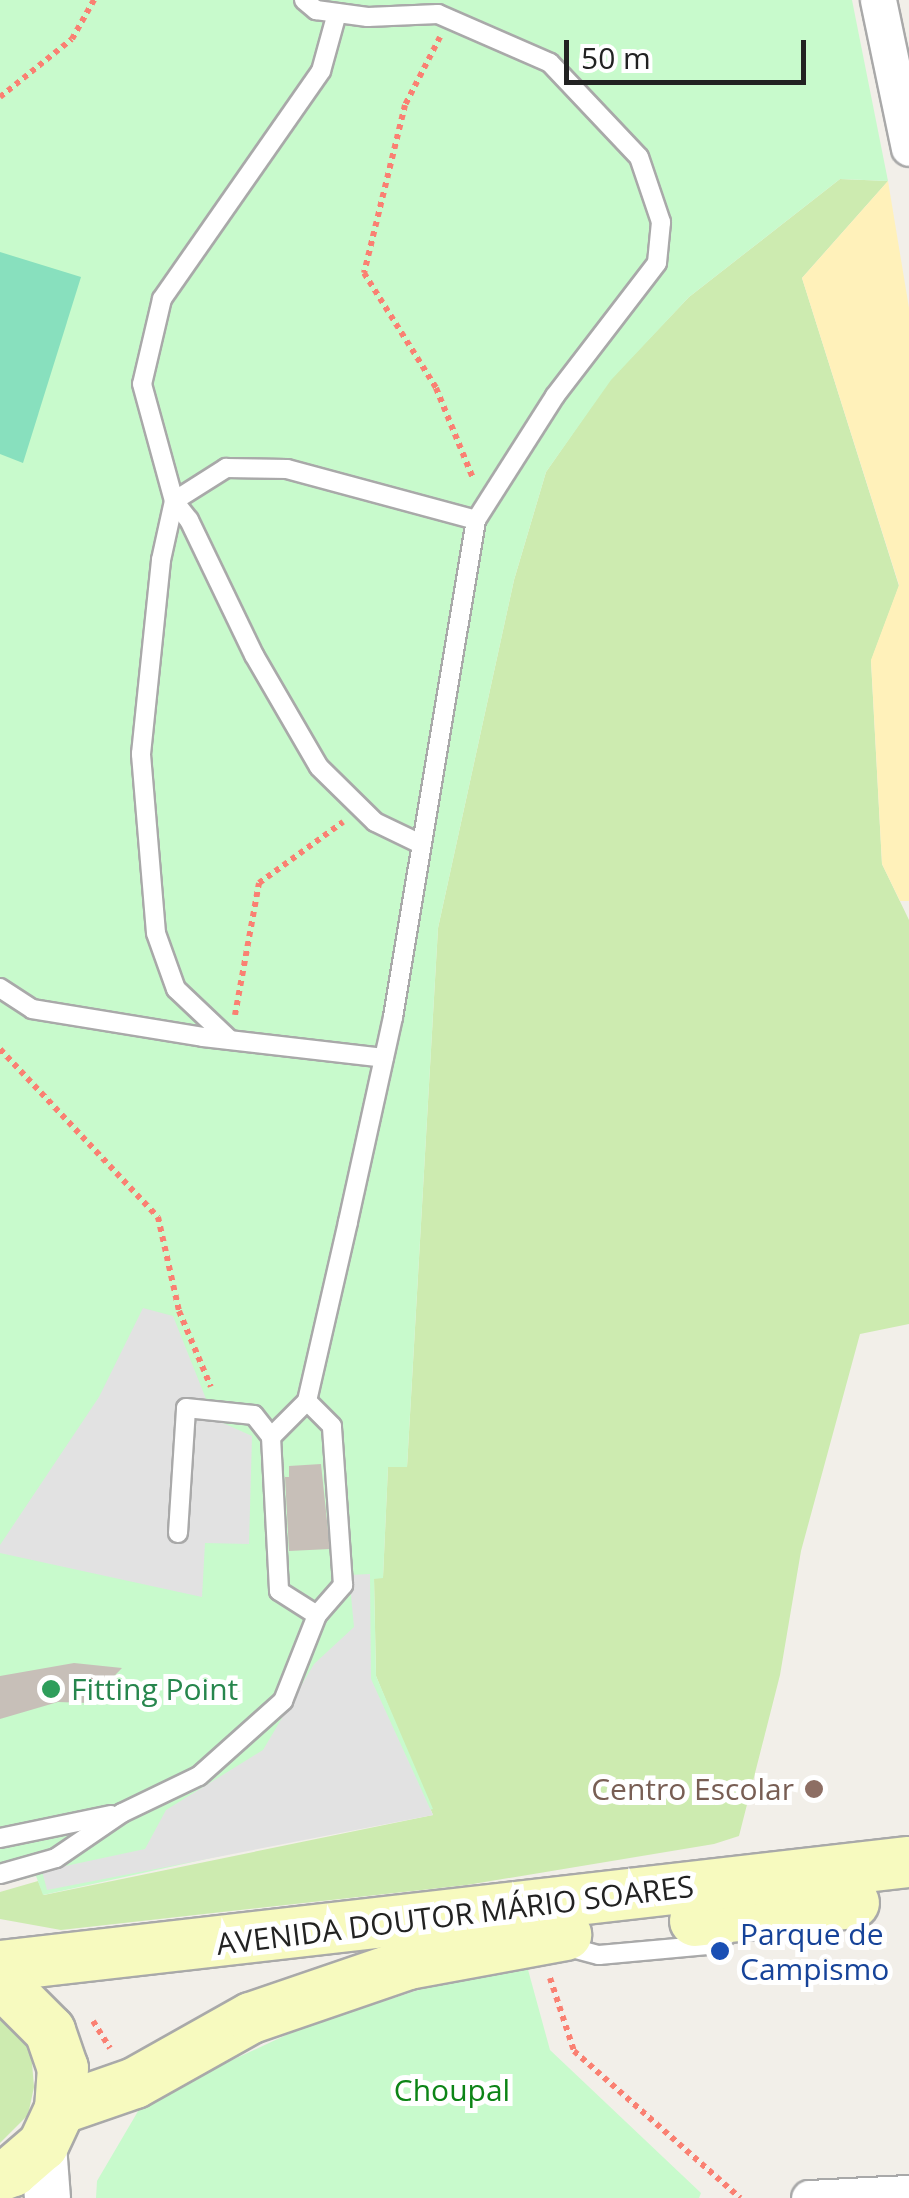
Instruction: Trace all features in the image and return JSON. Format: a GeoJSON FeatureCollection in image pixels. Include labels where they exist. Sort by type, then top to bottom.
{"type":"FeatureCollection","features":[{"type":"Feature","properties":{"kind":"main road","name":"AVENIDA DOUTOR MÁRIO SOARES"},"geometry":{"type":"LineString","coordinates":[[0,1966],[909,1862]]}},
{"type":"Feature","properties":{"kind":"main road","name":"AVENIDA DOUTOR MÁRIO SOARES"},"geometry":{"type":"LineString","coordinates":[[0,2176],[12,2171],[52,2127],[251,2018],[409,1964],[536,1938],[909,1897]]}},
{"type":"Feature","properties":{"kind":"main road"},"geometry":{"type":"LineString","coordinates":[[0,1981],[50,2030],[63,2068],[52,2127]]}},
{"type":"Feature","properties":{"kind":"street"},"geometry":{"type":"LineString","coordinates":[[878,0],[909,148]]}},
{"type":"Feature","properties":{"kind":"street"},"geometry":{"type":"LineString","coordinates":[[48,2198],[52,2127]]}},
{"type":"Feature","properties":{"kind":"street"},"geometry":{"type":"LineString","coordinates":[[809,2198],[909,2193]]}},
{"type":"Feature","properties":{"kind":"lane"},"geometry":{"type":"LineString","coordinates":[[271,1437],[307,1400],[384,1058],[481,514],[556,396],[657,263],[660,222],[640,157],[550,63],[438,14],[368,18],[316,10],[304,0]]}},
{"type":"Feature","properties":{"kind":"lane"},"geometry":{"type":"LineString","coordinates":[[337,13],[321,71],[162,299],[142,384],[174,502],[189,520],[254,654],[319,767],[375,822],[421,844]]}},
{"type":"Feature","properties":{"kind":"lane"},"geometry":{"type":"LineString","coordinates":[[230,1040],[176,989],[156,933],[141,754],[161,560],[174,502],[226,468],[287,468],[481,514]]}},
{"type":"Feature","properties":{"kind":"lane"},"geometry":{"type":"LineString","coordinates":[[0,988],[32,1009],[230,1040],[384,1058]]}},
{"type":"Feature","properties":{"kind":"lane"},"geometry":{"type":"LineString","coordinates":[[0,1874],[56,1858],[122,1813],[199,1776],[283,1701],[317,1614],[342,1585],[332,1426],[307,1400]]}},
{"type":"Feature","properties":{"kind":"lane"},"geometry":{"type":"LineString","coordinates":[[178,1532],[186,1408],[254,1414],[271,1437],[279,1591],[317,1614]]}},
{"type":"Feature","properties":{"kind":"lane"},"geometry":{"type":"LineString","coordinates":[[0,1838],[122,1813]]}},
{"type":"Feature","properties":{"kind":"path"},"geometry":{"type":"LineString","coordinates":[[0,97],[72,39],[94,0]]}},
{"type":"Feature","properties":{"kind":"path"},"geometry":{"type":"LineString","coordinates":[[449,19],[405,105],[364,274],[436,388],[481,514]]}},
{"type":"Feature","properties":{"kind":"path"},"geometry":{"type":"LineString","coordinates":[[230,1040],[260,883],[363,810]]}},
{"type":"Feature","properties":{"kind":"path"},"geometry":{"type":"LineString","coordinates":[[0,1049],[62,1120],[158,1217],[179,1311],[221,1411]]}},
{"type":"Feature","properties":{"kind":"path"},"geometry":{"type":"LineString","coordinates":[[536,1938],[574,2050],[740,2198]]}},
{"type":"Feature","properties":{"kind":"green space"},"geometry":{"type":"Polygon","coordinates":[[[0,0],[852,0],[888,181],[840,179],[689,297],[611,380],[546,472],[514,580],[438,928],[407,1467],[388,1467],[383,1578],[374,1579],[376,1676],[433,1809],[43,1895],[36,1876],[0,1885],[0,0]]]}},
{"type":"Feature","properties":{"kind":"green space"},"geometry":{"type":"Polygon","coordinates":[[[840,179],[888,181],[802,278],[899,586],[871,661],[882,864],[909,920],[909,1324],[860,1334],[801,1551],[780,1675],[739,1836],[714,1844],[467,1885],[61,1930],[0,1919],[0,1892],[38,1881],[44,1895],[433,1815],[376,1676],[374,1578],[383,1577],[388,1466],[407,1467],[438,928],[514,580],[546,472],[610,380],[689,297],[840,179]]]}},
{"type":"Feature","properties":{"kind":"green space"},"geometry":{"type":"Polygon","coordinates":[[[0,252],[81,277],[23,463],[0,454],[0,252]]]}},
{"type":"Feature","properties":{"kind":"green space","name":"Choupal"},"geometry":{"type":"Polygon","coordinates":[[[527,1966],[550,2050],[701,2193],[699,2198],[96,2198],[97,2181],[144,2101],[299,2029],[443,1982],[527,1966]]]}},
{"type":"Feature","properties":{"kind":"green space"},"geometry":{"type":"Polygon","coordinates":[[[0,2016],[31,2051],[34,2087],[28,2115],[0,2143],[0,2016]]]}},
{"type":"Feature","properties":{"kind":"sand"},"geometry":{"type":"Polygon","coordinates":[[[888,181],[909,308],[909,901],[900,901],[882,864],[871,660],[899,585],[802,278],[888,181]]]}},
{"type":"Feature","properties":{"kind":"shaded area"},"geometry":{"type":"Polygon","coordinates":[[[143,1308],[173,1316],[214,1419],[252,1436],[249,1544],[205,1543],[202,1597],[0,1553],[0,1545],[99,1397],[143,1308]]]}},
{"type":"Feature","properties":{"kind":"shaded area"},"geometry":{"type":"Polygon","coordinates":[[[370,1574],[371,1679],[433,1815],[47,1890],[42,1871],[145,1849],[166,1810],[263,1750],[314,1664],[354,1627],[349,1575],[370,1574]]]}},
{"type":"Feature","properties":{"kind":"building"},"geometry":{"type":"Polygon","coordinates":[[[321,1464],[330,1549],[289,1551],[285,1477],[289,1477],[289,1466],[321,1464]]]}},
{"type":"Feature","properties":{"kind":"building","name":"Fitting Point"},"geometry":{"type":"Polygon","coordinates":[[[74,1663],[122,1668],[88,1703],[58,1702],[0,1719],[0,1676],[74,1663]]]}},
{"type":"Feature","properties":{"kind":"place","name":"Fitting Point"},"geometry":{"type":"Point","coordinates":[51,1689]}},
{"type":"Feature","properties":{"kind":"place","name":"Centro Escolar"},"geometry":{"type":"Point","coordinates":[814,1789]}},
{"type":"Feature","properties":{"kind":"place","name":"Parque de Campismo"},"geometry":{"type":"Point","coordinates":[720,1951]}}]}
